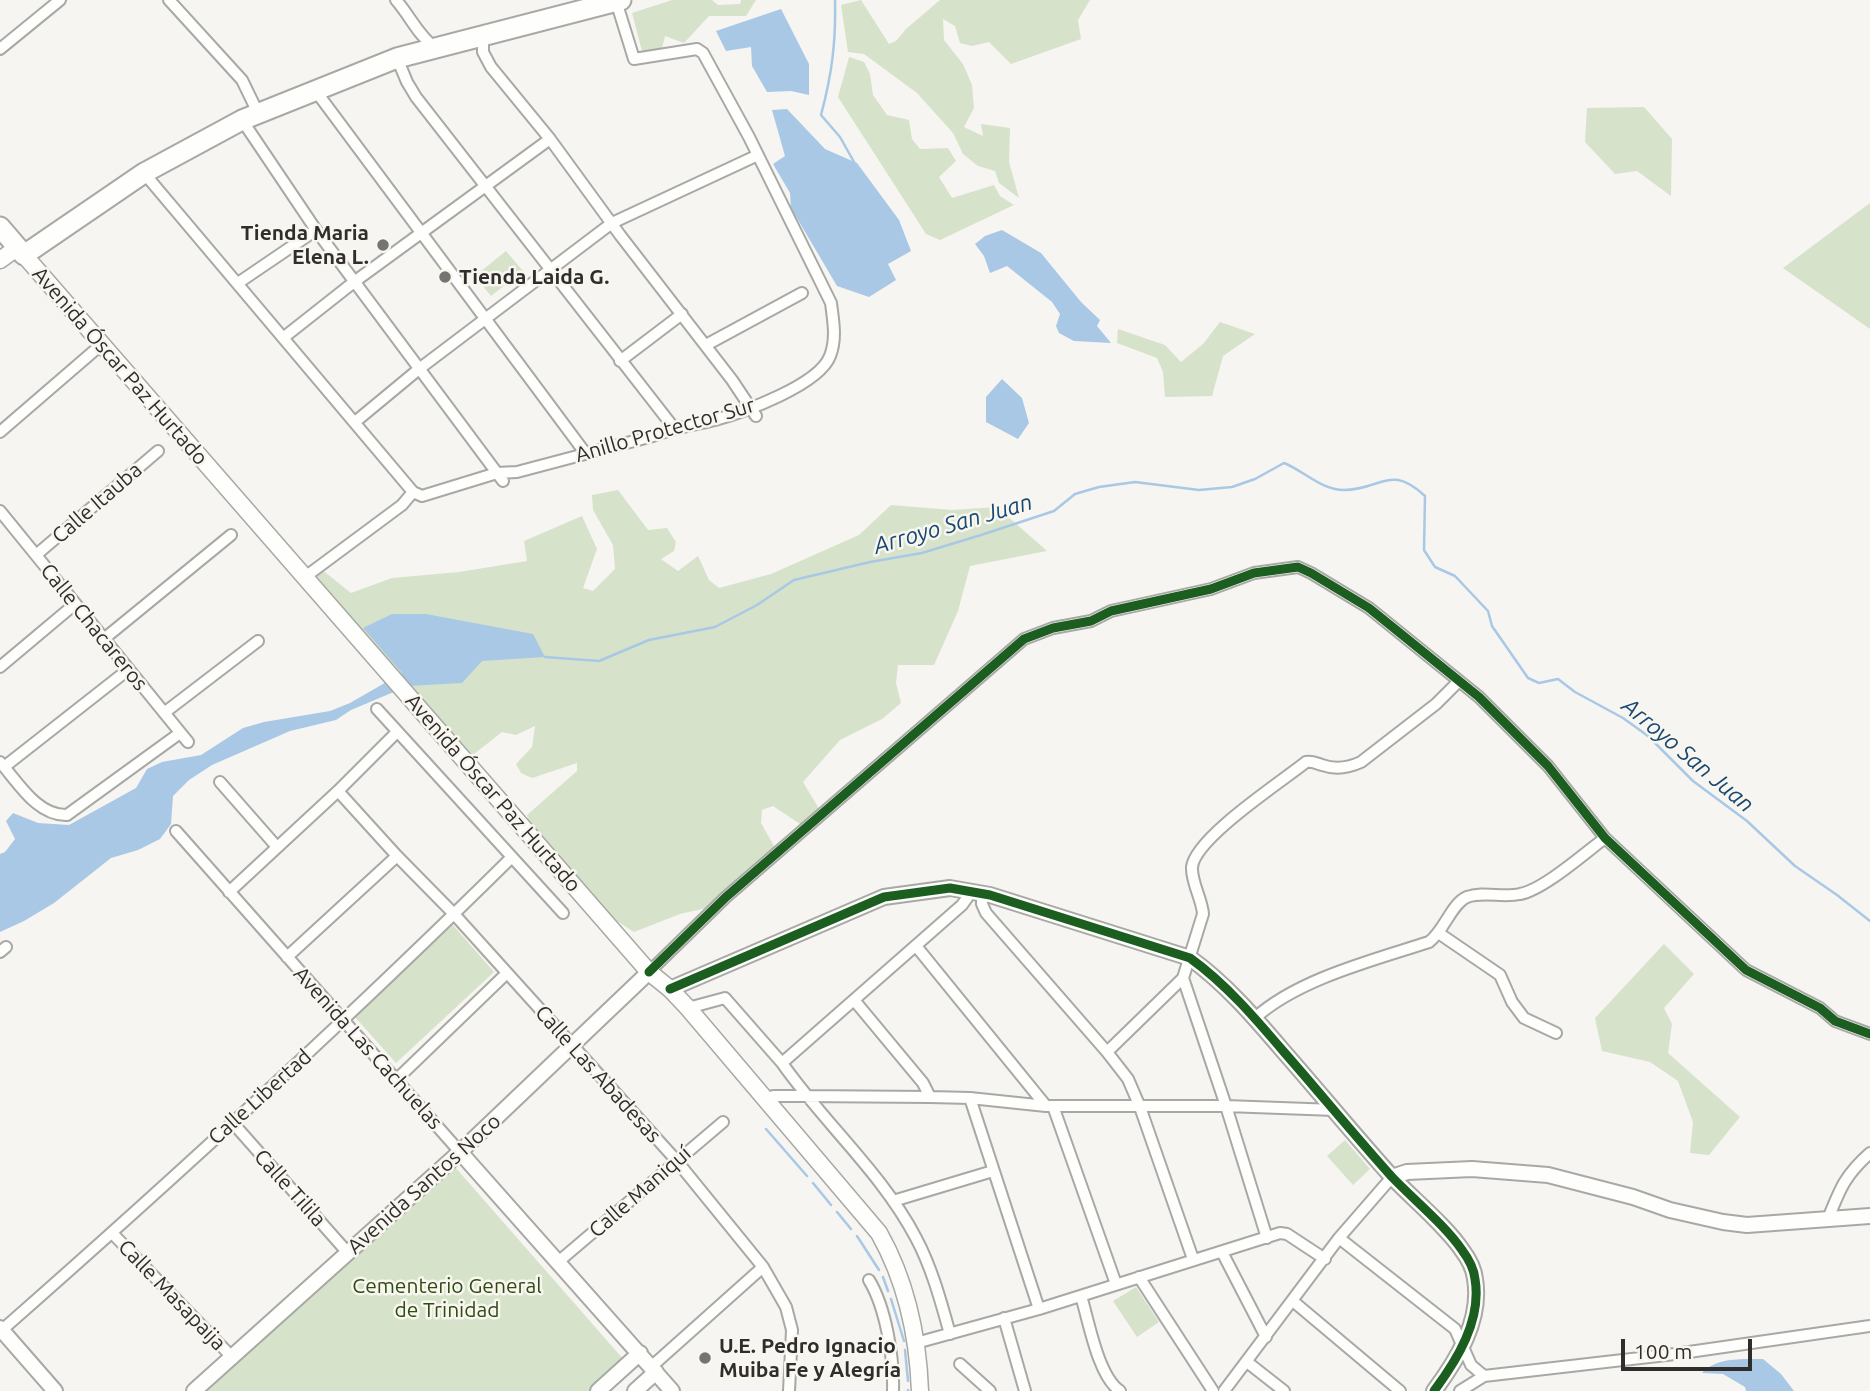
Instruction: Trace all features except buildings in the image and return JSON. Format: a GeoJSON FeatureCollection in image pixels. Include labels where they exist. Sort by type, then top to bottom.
{"type":"FeatureCollection","features":[{"type":"Feature","properties":{"kind":"highway"},"geometry":{"type":"LineString","coordinates":[[9,259],[144,173],[250,118],[314,90],[397,58],[619,0]]}},
{"type":"Feature","properties":{"kind":"highway","name":"Avenida Óscar Paz Hurtado"},"geometry":{"type":"LineString","coordinates":[[0,227],[9,259]]}},
{"type":"Feature","properties":{"kind":"main road","name":"Avenida Óscar Paz Hurtado"},"geometry":{"type":"LineString","coordinates":[[9,259],[102,344],[649,972],[670,989],[769,1098],[879,1233],[896,1267],[916,1343],[920,1391]]}},
{"type":"Feature","properties":{"kind":"street"},"geometry":{"type":"LineString","coordinates":[[0,49],[60,0]]}},
{"type":"Feature","properties":{"kind":"street"},"geometry":{"type":"LineString","coordinates":[[169,0],[242,80],[250,118],[316,230],[500,477]]}},
{"type":"Feature","properties":{"kind":"street"},"geometry":{"type":"LineString","coordinates":[[396,0],[415,24],[421,37],[435,48]]}},
{"type":"Feature","properties":{"kind":"street","name":"Anillo Protector Sur"},"geometry":{"type":"LineString","coordinates":[[413,492],[422,496],[653,436],[674,428],[753,412],[806,381],[819,371],[830,357],[835,331],[831,303],[758,155],[703,53],[697,49],[634,59],[619,0]]}},
{"type":"Feature","properties":{"kind":"street"},"geometry":{"type":"LineString","coordinates":[[483,35],[483,52],[491,67],[550,139],[706,345],[753,412]]}},
{"type":"Feature","properties":{"kind":"street"},"geometry":{"type":"LineString","coordinates":[[397,58],[416,97],[674,428]]}},
{"type":"Feature","properties":{"kind":"street"},"geometry":{"type":"LineString","coordinates":[[314,90],[586,454]]}},
{"type":"Feature","properties":{"kind":"street"},"geometry":{"type":"LineString","coordinates":[[283,338],[354,282],[550,139]]}},
{"type":"Feature","properties":{"kind":"street"},"geometry":{"type":"LineString","coordinates":[[355,422],[419,369],[612,223],[758,155]]}},
{"type":"Feature","properties":{"kind":"street"},"geometry":{"type":"LineString","coordinates":[[144,173],[413,492],[402,505],[305,577]]}},
{"type":"Feature","properties":{"kind":"street"},"geometry":{"type":"LineString","coordinates":[[238,283],[316,230]]}},
{"type":"Feature","properties":{"kind":"street"},"geometry":{"type":"LineString","coordinates":[[706,345],[802,293]]}},
{"type":"Feature","properties":{"kind":"street"},"geometry":{"type":"LineString","coordinates":[[620,360],[682,314]]}},
{"type":"Feature","properties":{"kind":"street"},"geometry":{"type":"LineString","coordinates":[[0,432],[102,344]]}},
{"type":"Feature","properties":{"kind":"street","name":"Calle Itauba"},"geometry":{"type":"LineString","coordinates":[[36,555],[158,451]]}},
{"type":"Feature","properties":{"kind":"street","name":"Calle Chacareros"},"geometry":{"type":"LineString","coordinates":[[0,511],[188,743]]}},
{"type":"Feature","properties":{"kind":"street"},"geometry":{"type":"LineString","coordinates":[[105,638],[231,535]]}},
{"type":"Feature","properties":{"kind":"street"},"geometry":{"type":"LineString","coordinates":[[649,972],[726,897],[1024,639],[1037,632],[1091,621],[1111,611],[1211,589],[1254,573],[1298,567],[1369,608],[1479,697],[1548,766],[1605,838],[1745,970],[1820,1008],[1835,1021],[1870,1034]]}},
{"type":"Feature","properties":{"kind":"street"},"geometry":{"type":"LineString","coordinates":[[0,667],[75,604]]}},
{"type":"Feature","properties":{"kind":"street"},"geometry":{"type":"LineString","coordinates":[[164,713],[258,640]]}},
{"type":"Feature","properties":{"kind":"street"},"geometry":{"type":"LineString","coordinates":[[129,669],[2,764],[35,802],[49,813],[66,815],[180,733]]}},
{"type":"Feature","properties":{"kind":"street"},"geometry":{"type":"LineString","coordinates":[[1107,1052],[1183,978],[1203,914],[1203,904],[1192,871],[1194,860],[1231,818],[1306,762],[1337,769],[1362,762],[1436,704],[1459,681]]}},
{"type":"Feature","properties":{"kind":"street"},"geometry":{"type":"LineString","coordinates":[[377,709],[564,913]]}},
{"type":"Feature","properties":{"kind":"street"},"geometry":{"type":"LineString","coordinates":[[229,892],[397,732]]}},
{"type":"Feature","properties":{"kind":"street"},"geometry":{"type":"LineString","coordinates":[[220,782],[277,847]]}},
{"type":"Feature","properties":{"kind":"street","name":"Calle Las Abadesas"},"geometry":{"type":"LineString","coordinates":[[338,791],[454,914],[676,1160],[764,1267],[786,1307],[792,1331],[789,1391]]}},
{"type":"Feature","properties":{"kind":"street","name":"Avenida Las Cachuelas"},"geometry":{"type":"LineString","coordinates":[[176,831],[672,1391]]}},
{"type":"Feature","properties":{"kind":"street"},"geometry":{"type":"LineString","coordinates":[[1255,1018],[1282,996],[1429,942],[1440,934],[1459,902],[1466,897],[1508,897],[1534,890],[1605,838]]}},
{"type":"Feature","properties":{"kind":"street"},"geometry":{"type":"LineString","coordinates":[[287,957],[397,856]]}},
{"type":"Feature","properties":{"kind":"street","name":"Calle Libertad"},"geometry":{"type":"LineString","coordinates":[[1,1329],[112,1233],[344,1020],[512,857]]}},
{"type":"Feature","properties":{"kind":"street"},"geometry":{"type":"LineString","coordinates":[[670,989],[884,897],[950,888],[977,892],[1190,958],[1213,974],[1255,1018],[1392,1177],[1461,1248],[1476,1279],[1475,1306],[1462,1347],[1433,1391]]}},
{"type":"Feature","properties":{"kind":"street"},"geometry":{"type":"LineString","coordinates":[[782,1063],[977,892]]}},
{"type":"Feature","properties":{"kind":"street"},"geometry":{"type":"LineString","coordinates":[[977,892],[986,913],[1128,1079],[1193,1259]]}},
{"type":"Feature","properties":{"kind":"street"},"geometry":{"type":"LineString","coordinates":[[1440,934],[1500,975],[1512,1002],[1524,1018],[1556,1033]]}},
{"type":"Feature","properties":{"kind":"street"},"geometry":{"type":"LineString","coordinates":[[916,946],[1050,1106],[1116,1284]]}},
{"type":"Feature","properties":{"kind":"street","name":"Avenida Santos Noco"},"geometry":{"type":"LineString","coordinates":[[194,1391],[460,1152],[649,972]]}},
{"type":"Feature","properties":{"kind":"street"},"geometry":{"type":"LineString","coordinates":[[396,1080],[508,973]]}},
{"type":"Feature","properties":{"kind":"street"},"geometry":{"type":"LineString","coordinates":[[1183,978],[1267,1238]]}},
{"type":"Feature","properties":{"kind":"street"},"geometry":{"type":"LineString","coordinates":[[688,1008],[725,998],[782,1063],[802,1096],[867,1167],[916,1237],[929,1266],[950,1334]]}},
{"type":"Feature","properties":{"kind":"street"},"geometry":{"type":"LineString","coordinates":[[854,1000],[923,1083],[929,1097]]}},
{"type":"Feature","properties":{"kind":"street"},"geometry":{"type":"LineString","coordinates":[[769,1098],[929,1097],[1050,1106],[1226,1106],[1335,1110]]}},
{"type":"Feature","properties":{"kind":"street"},"geometry":{"type":"LineString","coordinates":[[970,1098],[1039,1309]]}},
{"type":"Feature","properties":{"kind":"street","name":"Calle Tilila"},"geometry":{"type":"LineString","coordinates":[[232,1122],[348,1253]]}},
{"type":"Feature","properties":{"kind":"street","name":"Calle Maniquí"},"geometry":{"type":"LineString","coordinates":[[558,1262],[723,1122]]}},
{"type":"Feature","properties":{"kind":"street"},"geometry":{"type":"LineString","coordinates":[[1828,1219],[1842,1184],[1853,1168],[1870,1153]]}},
{"type":"Feature","properties":{"kind":"street"},"geometry":{"type":"LineString","coordinates":[[1224,1391],[1294,1302],[1339,1238],[1392,1177],[1407,1172],[1472,1170],[1548,1175],[1633,1197],[1670,1210],[1747,1225],[1870,1216]]}},
{"type":"Feature","properties":{"kind":"street"},"geometry":{"type":"LineString","coordinates":[[893,1201],[993,1171]]}},
{"type":"Feature","properties":{"kind":"street","name":"Calle Masapaija"},"geometry":{"type":"LineString","coordinates":[[112,1233],[232,1357]]}},
{"type":"Feature","properties":{"kind":"street"},"geometry":{"type":"LineString","coordinates":[[916,1343],[1039,1309],[1280,1233],[1287,1234],[1325,1259]]}},
{"type":"Feature","properties":{"kind":"street"},"geometry":{"type":"LineString","coordinates":[[1339,1238],[1455,1329],[1471,1365],[1484,1376]]}},
{"type":"Feature","properties":{"kind":"street"},"geometry":{"type":"LineString","coordinates":[[1222,1252],[1266,1337]]}},
{"type":"Feature","properties":{"kind":"street"},"geometry":{"type":"LineString","coordinates":[[635,1391],[653,1370],[764,1267]]}},
{"type":"Feature","properties":{"kind":"street"},"geometry":{"type":"LineString","coordinates":[[1139,1277],[1213,1391]]}},
{"type":"Feature","properties":{"kind":"street"},"geometry":{"type":"LineString","coordinates":[[869,1280],[882,1309],[890,1349],[893,1391]]}},
{"type":"Feature","properties":{"kind":"street"},"geometry":{"type":"LineString","coordinates":[[1081,1296],[1101,1363],[1110,1382],[1120,1391]]}},
{"type":"Feature","properties":{"kind":"street"},"geometry":{"type":"LineString","coordinates":[[1294,1302],[1400,1391]]}},
{"type":"Feature","properties":{"kind":"street"},"geometry":{"type":"LineString","coordinates":[[1004,1318],[1025,1391]]}},
{"type":"Feature","properties":{"kind":"street"},"geometry":{"type":"LineString","coordinates":[[1460,1391],[1484,1376],[1675,1354],[1870,1326]]}},
{"type":"Feature","properties":{"kind":"street"},"geometry":{"type":"LineString","coordinates":[[1,1329],[55,1391]]}},
{"type":"Feature","properties":{"kind":"street"},"geometry":{"type":"LineString","coordinates":[[598,1391],[639,1353]]}},
{"type":"Feature","properties":{"kind":"street"},"geometry":{"type":"LineString","coordinates":[[1247,1362],[1284,1391]]}},
{"type":"Feature","properties":{"kind":"street"},"geometry":{"type":"LineString","coordinates":[[960,1364],[990,1391]]}},
{"type":"Feature","properties":{"kind":"green space"},"geometry":{"type":"Polygon","coordinates":[[[672,0],[712,0],[718,5],[756,0],[746,16],[709,16],[684,43],[665,36],[662,48],[642,51],[632,13],[672,0]]]}},
{"type":"Feature","properties":{"kind":"green space"},"geometry":{"type":"Polygon","coordinates":[[[861,0],[889,44],[896,41],[940,0],[1090,0],[1078,20],[1081,39],[1011,64],[989,42],[972,46],[960,43],[955,26],[943,19],[944,40],[963,64],[972,85],[974,108],[964,127],[983,136],[981,124],[1010,128],[1009,162],[1019,198],[999,183],[995,171],[978,166],[963,154],[953,133],[917,93],[864,54],[848,52],[841,5],[861,0]]]}},
{"type":"Feature","properties":{"kind":"green space"},"geometry":{"type":"Polygon","coordinates":[[[849,57],[864,62],[870,74],[873,95],[887,115],[909,120],[912,139],[920,149],[948,148],[956,161],[939,177],[952,198],[994,185],[1000,196],[1014,205],[940,240],[926,234],[838,97],[849,57]]]}},
{"type":"Feature","properties":{"kind":"green space"},"geometry":{"type":"Polygon","coordinates":[[[1644,107],[1672,139],[1671,196],[1637,171],[1615,174],[1585,142],[1587,108],[1644,107]]]}},
{"type":"Feature","properties":{"kind":"green space"},"geometry":{"type":"Polygon","coordinates":[[[1870,203],[1870,329],[1783,268],[1870,203]]]}},
{"type":"Feature","properties":{"kind":"green space"},"geometry":{"type":"Polygon","coordinates":[[[506,251],[523,271],[491,296],[475,276],[506,251]]]}},
{"type":"Feature","properties":{"kind":"green space"},"geometry":{"type":"Polygon","coordinates":[[[1220,322],[1255,334],[1223,356],[1212,396],[1165,397],[1163,372],[1157,358],[1117,343],[1118,329],[1165,345],[1181,362],[1203,344],[1220,322]]]}},
{"type":"Feature","properties":{"kind":"green space"},"geometry":{"type":"Polygon","coordinates":[[[618,490],[648,530],[667,528],[676,542],[674,551],[661,559],[678,571],[698,556],[709,580],[719,588],[771,574],[859,535],[891,505],[952,510],[997,507],[1047,551],[970,566],[958,611],[934,665],[898,665],[896,683],[901,703],[882,719],[840,740],[803,782],[821,812],[803,826],[773,806],[762,810],[761,823],[778,853],[720,905],[680,914],[634,932],[600,910],[531,828],[527,815],[577,771],[577,763],[532,778],[521,773],[516,764],[532,747],[535,726],[516,735],[502,732],[469,758],[313,582],[321,569],[351,593],[392,578],[459,572],[527,561],[524,541],[582,516],[597,549],[583,588],[593,591],[615,569],[613,545],[593,510],[592,495],[618,490]]]}},
{"type":"Feature","properties":{"kind":"green space"},"geometry":{"type":"Polygon","coordinates":[[[452,924],[494,972],[396,1063],[354,1016],[452,924]]]}},
{"type":"Feature","properties":{"kind":"green space"},"geometry":{"type":"Polygon","coordinates":[[[1664,944],[1694,974],[1664,1008],[1672,1024],[1668,1053],[1740,1117],[1709,1155],[1690,1153],[1693,1122],[1678,1081],[1650,1062],[1602,1051],[1595,1018],[1664,944]]]}},
{"type":"Feature","properties":{"kind":"green space"},"geometry":{"type":"Polygon","coordinates":[[[1345,1140],[1370,1169],[1353,1185],[1327,1156],[1345,1140]]]}},
{"type":"Feature","properties":{"kind":"green space","name":"Cementerio General de Trinidad"},"geometry":{"type":"Polygon","coordinates":[[[455,1167],[624,1360],[590,1391],[205,1391],[455,1167]]]}},
{"type":"Feature","properties":{"kind":"green space"},"geometry":{"type":"Polygon","coordinates":[[[1136,1287],[1159,1322],[1137,1337],[1113,1301],[1136,1287]]]}},
{"type":"Feature","properties":{"kind":"water"},"geometry":{"type":"Polygon","coordinates":[[[781,9],[809,64],[809,95],[791,91],[767,92],[752,66],[751,47],[726,51],[716,31],[781,9]]]}},
{"type":"Feature","properties":{"kind":"water"},"geometry":{"type":"Polygon","coordinates":[[[787,109],[825,149],[857,163],[899,220],[911,251],[888,264],[896,280],[869,297],[837,286],[791,208],[790,193],[773,164],[785,156],[772,110],[787,109]]]}},
{"type":"Feature","properties":{"kind":"water"},"geometry":{"type":"Polygon","coordinates":[[[1002,230],[1041,253],[1081,302],[1100,320],[1097,326],[1111,343],[1074,341],[1059,333],[1056,326],[1060,314],[1052,302],[1007,266],[990,273],[984,256],[975,244],[985,236],[1002,230]]]}},
{"type":"Feature","properties":{"kind":"water"},"geometry":{"type":"Polygon","coordinates":[[[1002,379],[1022,398],[1029,423],[1018,439],[986,422],[986,397],[1002,379]]]}},
{"type":"Feature","properties":{"kind":"water"},"geometry":{"type":"Polygon","coordinates":[[[392,614],[426,614],[533,634],[545,657],[482,661],[462,683],[408,686],[351,710],[336,720],[290,731],[212,765],[189,780],[173,796],[171,824],[160,839],[138,850],[111,858],[54,903],[0,932],[0,854],[5,852],[15,839],[6,821],[13,813],[38,823],[69,825],[136,788],[147,769],[162,762],[201,755],[243,728],[330,711],[350,703],[402,673],[363,628],[392,614]]]}},
{"type":"Feature","properties":{"kind":"water"},"geometry":{"type":"Polygon","coordinates":[[[1763,1359],[1781,1374],[1794,1391],[1746,1391],[1745,1387],[1723,1374],[1702,1373],[1722,1362],[1763,1359]]]}},
{"type":"Feature","properties":{"kind":"waterway","name":"Arroyo San Juan"},"geometry":{"type":"LineString","coordinates":[[835,0],[832,58],[821,115],[840,137],[854,162]]}},
{"type":"Feature","properties":{"kind":"waterway","name":"Arroyo San Juan"},"geometry":{"type":"LineString","coordinates":[[545,657],[599,661],[649,640],[715,627],[757,605],[794,580],[922,553],[1054,511],[1075,494],[1099,487],[1135,482],[1199,490],[1232,487],[1255,479],[1284,463],[1320,484],[1336,489],[1357,489],[1385,481],[1402,481],[1425,496],[1424,550],[1435,567],[1455,576],[1488,611],[1492,626],[1528,678],[1539,683],[1558,679],[1575,692],[1623,718],[1648,736],[1693,781],[1747,821],[1795,866],[1870,921]]}},
{"type":"Feature","properties":{"kind":"waterway"},"geometry":{"type":"LineString","coordinates":[[766,1129],[807,1176]]}},
{"type":"Feature","properties":{"kind":"waterway"},"geometry":{"type":"LineString","coordinates":[[813,1183],[831,1205]]}},
{"type":"Feature","properties":{"kind":"waterway"},"geometry":{"type":"LineString","coordinates":[[837,1212],[851,1229]]}},
{"type":"Feature","properties":{"kind":"waterway"},"geometry":{"type":"LineString","coordinates":[[857,1236],[879,1270]]}},
{"type":"Feature","properties":{"kind":"waterway"},"geometry":{"type":"LineString","coordinates":[[883,1277],[888,1291]]}},
{"type":"Feature","properties":{"kind":"waterway"},"geometry":{"type":"LineString","coordinates":[[891,1299],[904,1341]]}},
{"type":"Feature","properties":{"kind":"waterway"},"geometry":{"type":"LineString","coordinates":[[905,1350],[908,1381]]}},
{"type":"Feature","properties":{"kind":"cycle path"},"geometry":{"type":"LineString","coordinates":[[649,972],[726,897],[1024,639],[1053,628],[1091,621],[1111,611],[1211,589],[1254,573],[1298,567],[1369,608],[1479,697],[1548,766],[1605,838],[1746,970],[1820,1008],[1835,1021],[1870,1034]]}},
{"type":"Feature","properties":{"kind":"cycle path"},"geometry":{"type":"LineString","coordinates":[[670,989],[884,897],[950,888],[990,895],[1190,958],[1228,990],[1251,1014],[1392,1177],[1455,1241],[1468,1260],[1474,1275],[1475,1309],[1466,1339],[1434,1391]]}},
{"type":"Feature","properties":{"kind":"place","name":"Tienda Maria Elena L."},"geometry":{"type":"Point","coordinates":[383,245]}},
{"type":"Feature","properties":{"kind":"place","name":"Tienda Laida G."},"geometry":{"type":"Point","coordinates":[445,277]}},
{"type":"Feature","properties":{"kind":"place","name":"U.E. Pedro Ignacio Muiba Fe y Alegría"},"geometry":{"type":"Point","coordinates":[705,1358]}}]}
